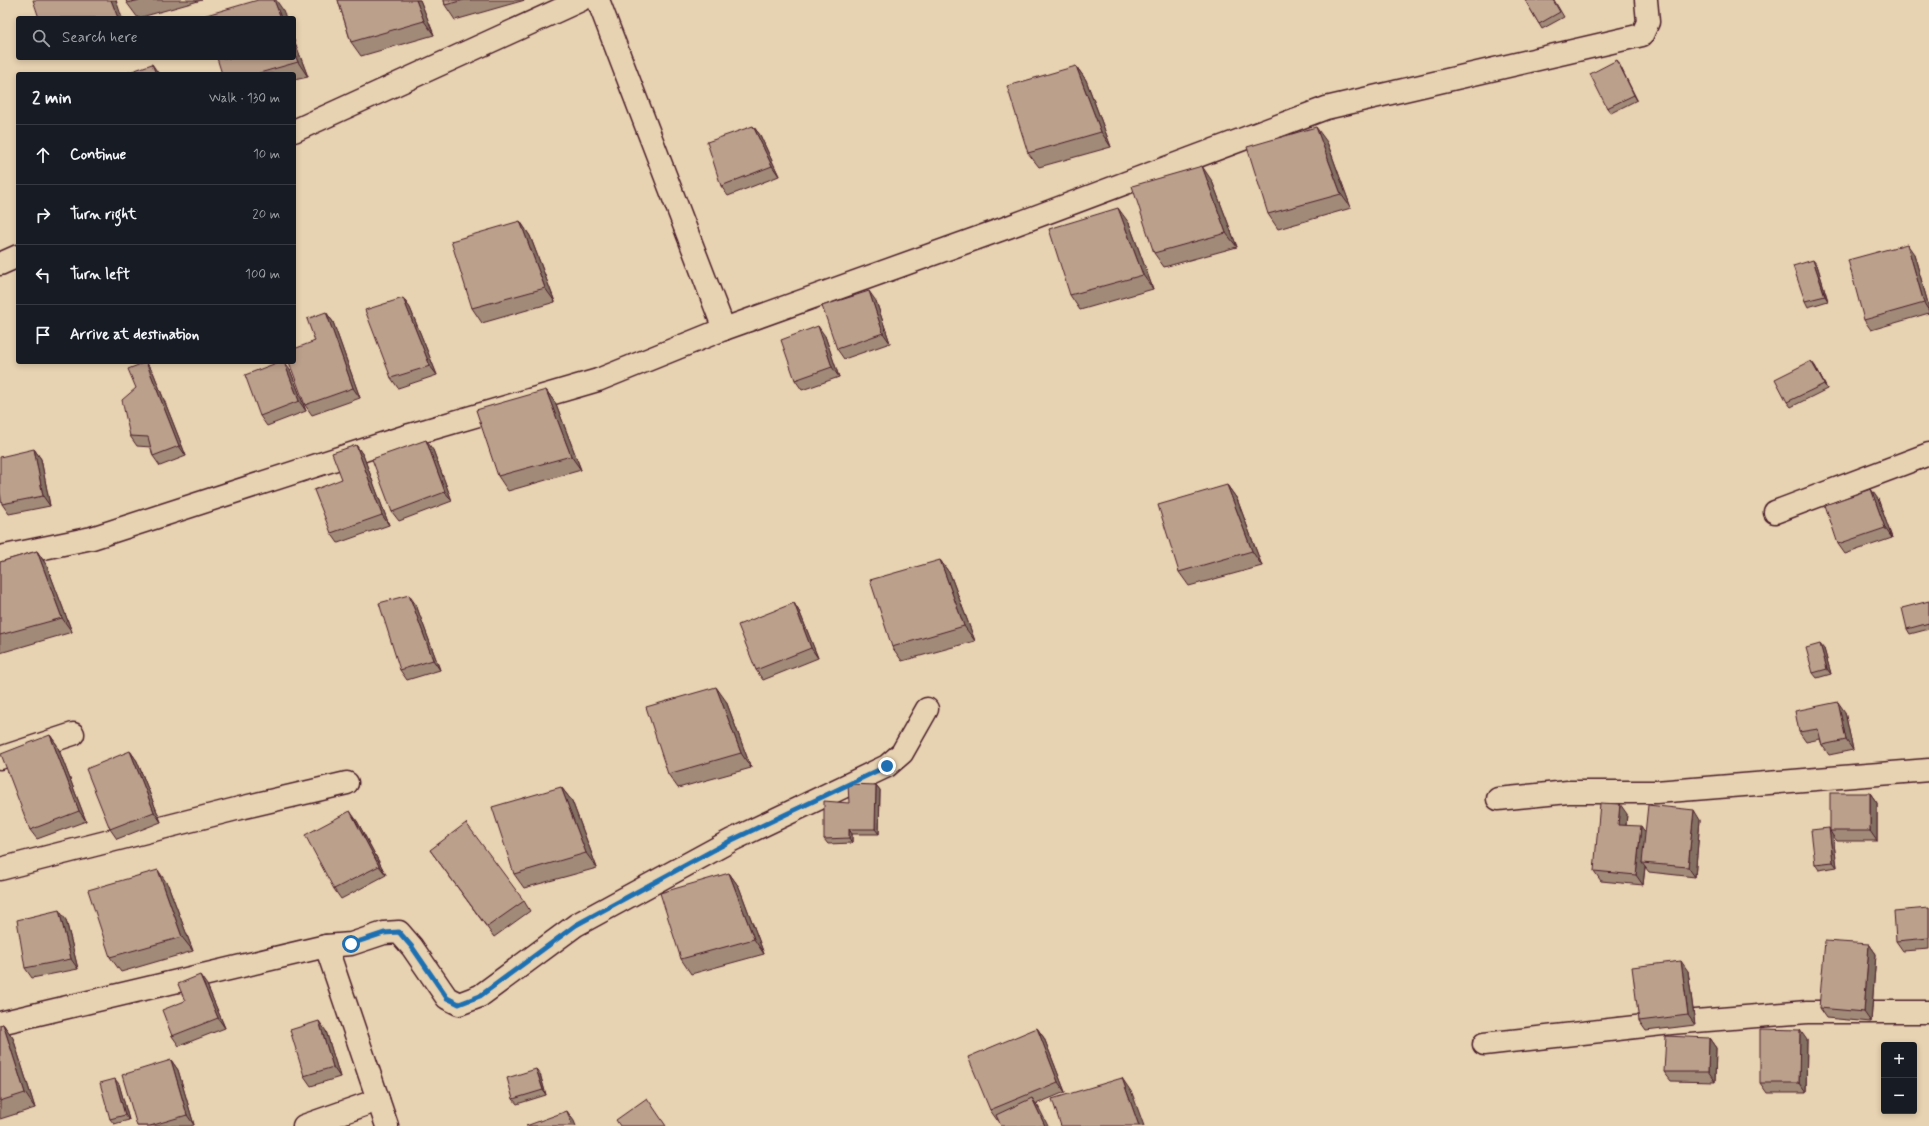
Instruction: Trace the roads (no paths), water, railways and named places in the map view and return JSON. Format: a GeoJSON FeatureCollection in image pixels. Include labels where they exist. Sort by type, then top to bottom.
{"type":"FeatureCollection","features":[{"type":"Feature","properties":{"kind":"street"},"geometry":{"type":"LineString","coordinates":[[296,130],[581,0]]}},
{"type":"Feature","properties":{"kind":"street"},"geometry":{"type":"LineString","coordinates":[[598,0],[724,329]]}},
{"type":"Feature","properties":{"kind":"street"},"geometry":{"type":"LineString","coordinates":[[0,557],[92,538],[410,435],[598,380],[724,329],[1004,229],[1326,108],[1642,35],[1648,22],[1646,0]]}},
{"type":"Feature","properties":{"kind":"street"},"geometry":{"type":"LineString","coordinates":[[0,264],[16,257]]}},
{"type":"Feature","properties":{"kind":"street"},"geometry":{"type":"LineString","coordinates":[[1775,512],[1929,454]]}},
{"type":"Feature","properties":{"kind":"street"},"geometry":{"type":"LineString","coordinates":[[0,1023],[326,946],[351,944],[384,933],[399,932],[412,947],[447,998],[459,1004],[480,996],[576,925],[732,840],[887,766],[902,753],[927,710]]}},
{"type":"Feature","properties":{"kind":"street"},"geometry":{"type":"LineString","coordinates":[[0,758],[73,734]]}},
{"type":"Feature","properties":{"kind":"street"},"geometry":{"type":"LineString","coordinates":[[1498,799],[1568,792],[1656,792],[1929,770]]}},
{"type":"Feature","properties":{"kind":"street"},"geometry":{"type":"LineString","coordinates":[[0,869],[240,808],[347,783]]}},
{"type":"Feature","properties":{"kind":"street"},"geometry":{"type":"LineString","coordinates":[[326,946],[387,1126]]}},
{"type":"Feature","properties":{"kind":"street"},"geometry":{"type":"LineString","coordinates":[[1484,1044],[1671,1024],[1807,1012],[1929,1012]]}},
{"type":"Feature","properties":{"kind":"street"},"geometry":{"type":"LineString","coordinates":[[304,1126],[378,1100]]}}]}
